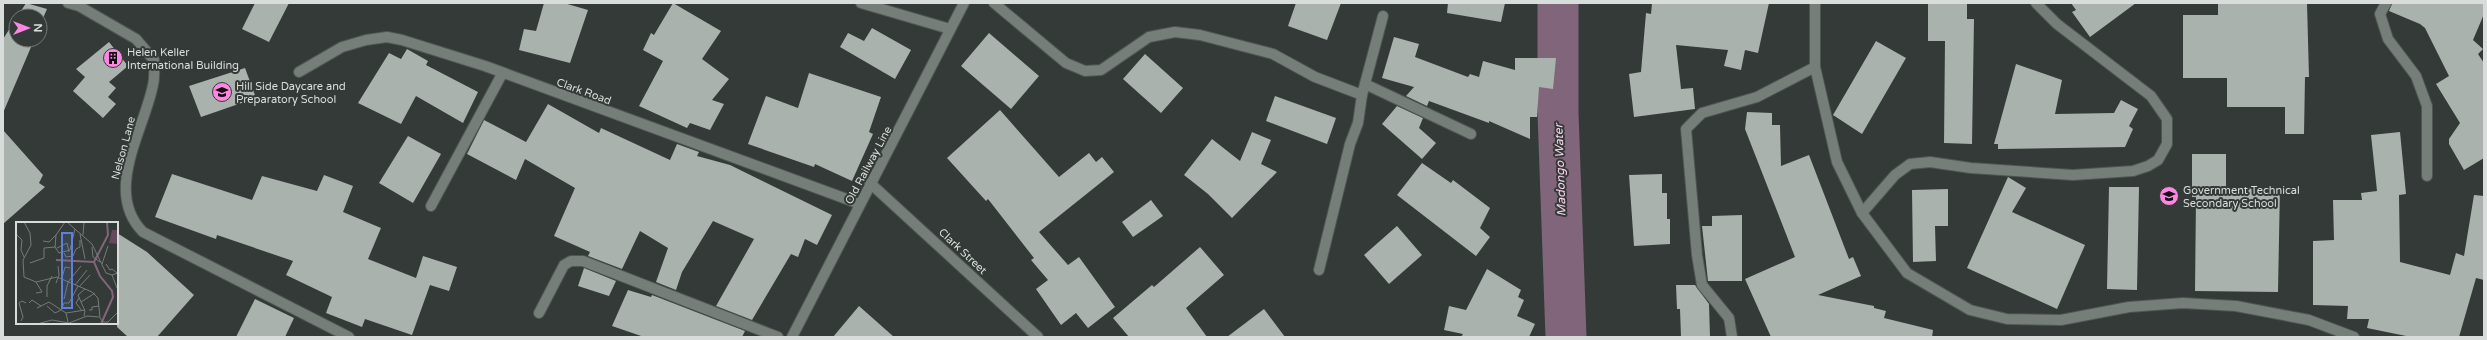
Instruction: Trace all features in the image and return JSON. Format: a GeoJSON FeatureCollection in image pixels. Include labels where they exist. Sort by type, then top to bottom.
{"type":"FeatureCollection","features":[{"type":"Feature","properties":{"kind":"street","name":"Nelson Lane"},"geometry":{"type":"LineString","coordinates":[[68,3],[80,5],[136,39],[154,60],[154,84],[125,182],[127,206],[134,223],[143,232],[349,337]]}},
{"type":"Feature","properties":{"kind":"street"},"geometry":{"type":"LineString","coordinates":[[861,3],[950,29]]}},
{"type":"Feature","properties":{"kind":"street","name":"Old Railway Line"},"geometry":{"type":"LineString","coordinates":[[792,337],[964,3]]}},
{"type":"Feature","properties":{"kind":"street"},"geometry":{"type":"LineString","coordinates":[[994,3],[1066,63],[1085,70],[1101,70],[1149,37],[1175,32],[1200,35],[1273,54],[1315,77],[1362,95]]}},
{"type":"Feature","properties":{"kind":"street"},"geometry":{"type":"LineString","coordinates":[[1815,3],[1813,18],[1815,67],[1837,162],[1862,213],[1907,273],[1970,310],[2007,319],[2061,320],[2128,307],[2183,303],[2236,306],[2309,320],[2354,337]]}},
{"type":"Feature","properties":{"kind":"street"},"geometry":{"type":"LineString","coordinates":[[1862,213],[1895,175],[1910,164],[1930,162],[1985,169],[2073,175],[2133,170],[2158,160],[2167,144],[2167,119],[2151,96],[2057,24],[2036,3]]}},
{"type":"Feature","properties":{"kind":"street"},"geometry":{"type":"LineString","coordinates":[[2386,3],[2380,14],[2388,39],[2416,76],[2427,106],[2426,176]]}},
{"type":"Feature","properties":{"kind":"street"},"geometry":{"type":"LineString","coordinates":[[1318,270],[1350,144],[1358,123],[1362,95],[1383,16]]}},
{"type":"Feature","properties":{"kind":"street","name":"Clark Road"},"geometry":{"type":"LineString","coordinates":[[299,72],[342,47],[366,40],[387,37],[424,47],[502,74],[860,204]]}},
{"type":"Feature","properties":{"kind":"street"},"geometry":{"type":"LineString","coordinates":[[1732,337],[1729,318],[1702,286],[1697,255],[1686,129],[1702,113],[1758,97],[1815,67]]}},
{"type":"Feature","properties":{"kind":"street"},"geometry":{"type":"LineString","coordinates":[[431,206],[502,74]]}},
{"type":"Feature","properties":{"kind":"street"},"geometry":{"type":"LineString","coordinates":[[1365,84],[1471,134]]}},
{"type":"Feature","properties":{"kind":"street","name":"Clark Street"},"geometry":{"type":"LineString","coordinates":[[870,183],[1038,337]]}},
{"type":"Feature","properties":{"kind":"street"},"geometry":{"type":"LineString","coordinates":[[539,313],[564,265],[571,261],[583,261],[778,337]]}},
{"type":"Feature","properties":{"kind":"building"},"geometry":{"type":"Polygon","coordinates":[[[26,3],[44,8],[23,8],[26,3]]]}},
{"type":"Feature","properties":{"kind":"building"},"geometry":{"type":"Polygon","coordinates":[[[255,3],[289,3],[269,42],[242,29],[255,3]]]}},
{"type":"Feature","properties":{"kind":"building"},"geometry":{"type":"Polygon","coordinates":[[[544,3],[564,3],[588,10],[570,63],[519,50],[524,29],[536,31],[544,3]]]}},
{"type":"Feature","properties":{"kind":"building"},"geometry":{"type":"Polygon","coordinates":[[[673,3],[721,31],[702,59],[729,79],[712,100],[724,104],[710,130],[690,123],[687,128],[639,106],[663,61],[643,50],[651,33],[654,35],[673,3]]]}},
{"type":"Feature","properties":{"kind":"building"},"geometry":{"type":"Polygon","coordinates":[[[1296,3],[1341,3],[1327,40],[1288,26],[1296,3]]]}},
{"type":"Feature","properties":{"kind":"building"},"geometry":{"type":"Polygon","coordinates":[[[1448,3],[1505,3],[1501,22],[1447,13],[1448,3]]]}},
{"type":"Feature","properties":{"kind":"building"},"geometry":{"type":"Polygon","coordinates":[[[1652,3],[1769,3],[1758,53],[1745,50],[1741,70],[1724,66],[1728,50],[1676,45],[1681,89],[1693,88],[1695,109],[1634,117],[1629,74],[1641,72],[1646,13],[1651,14],[1652,3]]]}},
{"type":"Feature","properties":{"kind":"building"},"geometry":{"type":"Polygon","coordinates":[[[1928,3],[1967,3],[1967,19],[1974,19],[1972,144],[1944,143],[1945,41],[1928,41],[1928,3]]]}},
{"type":"Feature","properties":{"kind":"building"},"geometry":{"type":"Polygon","coordinates":[[[2071,3],[2136,3],[2090,37],[2072,12],[2076,10],[2071,3]]]}},
{"type":"Feature","properties":{"kind":"building"},"geometry":{"type":"Polygon","coordinates":[[[2218,3],[2307,3],[2309,77],[2305,77],[2304,134],[2285,134],[2285,107],[2227,107],[2227,78],[2183,78],[2183,15],[2218,15],[2218,3]]]}},
{"type":"Feature","properties":{"kind":"building"},"geometry":{"type":"Polygon","coordinates":[[[2392,3],[2484,3],[2484,14],[2473,40],[2483,49],[2478,54],[2484,63],[2484,158],[2464,170],[2449,144],[2449,139],[2460,123],[2436,84],[2449,76],[2425,28],[2420,24],[2389,11],[2392,3]]]}},
{"type":"Feature","properties":{"kind":"building"},"geometry":{"type":"Polygon","coordinates":[[[872,28],[911,50],[895,79],[840,47],[848,33],[864,41],[872,28]]]}},
{"type":"Feature","properties":{"kind":"building"},"geometry":{"type":"Polygon","coordinates":[[[8,31],[8,48],[31,48],[3,113],[3,39],[8,31]]]}},
{"type":"Feature","properties":{"kind":"building"},"geometry":{"type":"Polygon","coordinates":[[[989,33],[1039,76],[1011,109],[961,66],[989,33]]]}},
{"type":"Feature","properties":{"kind":"building"},"geometry":{"type":"Polygon","coordinates":[[[1394,37],[1419,44],[1415,57],[1468,77],[1470,74],[1479,77],[1483,61],[1515,70],[1515,58],[1556,58],[1553,89],[1539,87],[1537,117],[1530,117],[1530,139],[1489,121],[1489,123],[1429,101],[1427,106],[1406,96],[1414,87],[1382,78],[1394,37]]]}},
{"type":"Feature","properties":{"kind":"building"},"geometry":{"type":"Polygon","coordinates":[[[1876,41],[1906,58],[1862,134],[1833,115],[1876,41]]]}},
{"type":"Feature","properties":{"kind":"building"},"geometry":{"type":"Polygon","coordinates":[[[109,42],[128,66],[109,82],[116,88],[108,97],[116,104],[103,118],[73,91],[85,77],[76,69],[109,42]]]}},
{"type":"Feature","properties":{"kind":"building"},"geometry":{"type":"Polygon","coordinates":[[[407,49],[428,61],[426,65],[478,92],[463,123],[416,96],[401,124],[358,103],[389,53],[401,59],[407,49]]]}},
{"type":"Feature","properties":{"kind":"building"},"geometry":{"type":"Polygon","coordinates":[[[1145,54],[1183,88],[1161,113],[1123,79],[1145,54]]]}},
{"type":"Feature","properties":{"kind":"building"},"geometry":{"type":"Polygon","coordinates":[[[2016,64],[2062,80],[2055,114],[2114,113],[2121,100],[2138,109],[2129,126],[2133,129],[2125,147],[1998,149],[1998,144],[1994,144],[2016,64]]]}},
{"type":"Feature","properties":{"kind":"building","name":"Hill Side Daycare and Preparatory School"},"geometry":{"type":"Polygon","coordinates":[[[245,68],[256,98],[201,117],[189,86],[245,68]]]}},
{"type":"Feature","properties":{"kind":"building"},"geometry":{"type":"Polygon","coordinates":[[[809,73],[881,97],[869,132],[873,134],[852,181],[815,164],[814,167],[748,144],[766,96],[798,108],[809,73]]]}},
{"type":"Feature","properties":{"kind":"building"},"geometry":{"type":"Polygon","coordinates":[[[1275,96],[1336,118],[1327,144],[1266,121],[1275,96]]]}},
{"type":"Feature","properties":{"kind":"building"},"geometry":{"type":"Polygon","coordinates":[[[548,104],[599,133],[601,128],[670,160],[677,144],[699,152],[697,156],[730,165],[832,215],[817,245],[805,239],[798,257],[791,254],[752,320],[716,306],[754,239],[713,221],[682,272],[676,290],[656,282],[668,248],[640,231],[622,269],[588,256],[590,252],[554,236],[575,188],[525,159],[516,180],[467,154],[484,120],[526,142],[548,104]]]}},
{"type":"Feature","properties":{"kind":"building"},"geometry":{"type":"Polygon","coordinates":[[[1397,106],[1423,118],[1419,128],[1436,143],[1422,159],[1382,124],[1397,106]]]}},
{"type":"Feature","properties":{"kind":"building"},"geometry":{"type":"Polygon","coordinates":[[[1000,110],[1059,177],[1089,153],[1096,162],[1102,157],[1114,172],[1039,232],[1068,265],[1079,257],[1115,307],[1088,328],[1076,313],[1061,325],[1036,289],[1048,280],[1031,260],[1034,258],[988,199],[986,201],[947,158],[1000,110]]]}},
{"type":"Feature","properties":{"kind":"building"},"geometry":{"type":"Polygon","coordinates":[[[1747,112],[1772,113],[1772,125],[1780,125],[1781,166],[1809,155],[1849,259],[1853,257],[1861,276],[1818,295],[1874,306],[1874,308],[1886,311],[1884,318],[1933,330],[1932,337],[1771,337],[1745,279],[1795,257],[1745,129],[1747,112]]]}},
{"type":"Feature","properties":{"kind":"building"},"geometry":{"type":"Polygon","coordinates":[[[3,130],[43,175],[39,183],[45,187],[3,224],[3,130]]]}},
{"type":"Feature","properties":{"kind":"building"},"geometry":{"type":"Polygon","coordinates":[[[1252,132],[1271,140],[1261,164],[1277,172],[1232,218],[1208,194],[1184,175],[1212,139],[1240,161],[1252,132]]]}},
{"type":"Feature","properties":{"kind":"building"},"geometry":{"type":"Polygon","coordinates":[[[2400,132],[2406,194],[2399,195],[2400,262],[2450,275],[2456,253],[2464,256],[2474,195],[2484,196],[2484,280],[2476,278],[2459,337],[2411,337],[2367,328],[2369,319],[2347,319],[2348,306],[2313,305],[2313,241],[2334,240],[2333,200],[2362,200],[2361,193],[2377,191],[2371,135],[2400,132]]]}},
{"type":"Feature","properties":{"kind":"building"},"geometry":{"type":"Polygon","coordinates":[[[408,136],[441,154],[413,203],[379,183],[408,136]]]}},
{"type":"Feature","properties":{"kind":"building"},"geometry":{"type":"Polygon","coordinates":[[[2192,154],[2226,154],[2226,187],[2280,187],[2278,292],[2195,291],[2196,197],[2192,197],[2192,154]]]}},
{"type":"Feature","properties":{"kind":"building"},"geometry":{"type":"Polygon","coordinates":[[[1422,163],[1451,183],[1453,180],[1490,208],[1480,228],[1490,237],[1476,256],[1397,195],[1422,163]]]}},
{"type":"Feature","properties":{"kind":"building"},"geometry":{"type":"Polygon","coordinates":[[[172,174],[252,200],[262,176],[317,191],[324,175],[353,186],[343,212],[381,228],[368,259],[416,278],[423,256],[457,267],[449,291],[430,285],[412,335],[365,319],[362,327],[326,313],[332,297],[286,275],[293,261],[217,235],[216,239],[155,217],[172,174]]]}},
{"type":"Feature","properties":{"kind":"building"},"geometry":{"type":"Polygon","coordinates":[[[1662,174],[1662,193],[1667,193],[1667,219],[1670,219],[1670,244],[1634,246],[1629,175],[1662,174]]]}},
{"type":"Feature","properties":{"kind":"building"},"geometry":{"type":"Polygon","coordinates":[[[2008,177],[2026,188],[2012,212],[2085,245],[2057,309],[1967,268],[2008,177]]]}},
{"type":"Feature","properties":{"kind":"building"},"geometry":{"type":"Polygon","coordinates":[[[2109,187],[2139,187],[2137,290],[2107,289],[2109,187]]]}},
{"type":"Feature","properties":{"kind":"building"},"geometry":{"type":"Polygon","coordinates":[[[1948,189],[1948,226],[1935,226],[1936,261],[1913,262],[1912,190],[1948,189]]]}},
{"type":"Feature","properties":{"kind":"building"},"geometry":{"type":"Polygon","coordinates":[[[1151,200],[1163,216],[1133,237],[1122,222],[1151,200]]]}},
{"type":"Feature","properties":{"kind":"building"},"geometry":{"type":"Polygon","coordinates":[[[1742,215],[1742,281],[1708,281],[1702,226],[1712,226],[1712,216],[1742,215]]]}},
{"type":"Feature","properties":{"kind":"building"},"geometry":{"type":"Polygon","coordinates":[[[1397,226],[1422,255],[1389,284],[1364,255],[1397,226]]]}},
{"type":"Feature","properties":{"kind":"building"},"geometry":{"type":"Polygon","coordinates":[[[118,234],[147,252],[194,295],[157,337],[128,337],[117,327],[118,234]]]}},
{"type":"Feature","properties":{"kind":"building"},"geometry":{"type":"Polygon","coordinates":[[[1200,247],[1224,275],[1186,308],[1207,337],[1129,337],[1113,318],[1152,285],[1154,287],[1200,247]]]}},
{"type":"Feature","properties":{"kind":"building"},"geometry":{"type":"Polygon","coordinates":[[[584,268],[616,281],[609,296],[578,286],[584,268]]]}},
{"type":"Feature","properties":{"kind":"building"},"geometry":{"type":"Polygon","coordinates":[[[1487,269],[1521,290],[1518,297],[1524,300],[1517,316],[1535,324],[1529,337],[1461,337],[1463,334],[1444,330],[1449,306],[1466,310],[1487,269]]]}},
{"type":"Feature","properties":{"kind":"building"},"geometry":{"type":"Polygon","coordinates":[[[1676,285],[1695,285],[1709,304],[1710,337],[1681,337],[1680,309],[1677,309],[1676,285]]]}},
{"type":"Feature","properties":{"kind":"building"},"geometry":{"type":"Polygon","coordinates":[[[628,290],[651,297],[652,295],[745,331],[742,337],[644,337],[612,326],[628,290]]]}},
{"type":"Feature","properties":{"kind":"building"},"geometry":{"type":"Polygon","coordinates":[[[255,299],[294,318],[285,337],[236,337],[255,299]]]}},
{"type":"Feature","properties":{"kind":"building"},"geometry":{"type":"Polygon","coordinates":[[[859,306],[894,337],[833,337],[859,306]]]}},
{"type":"Feature","properties":{"kind":"building"},"geometry":{"type":"Polygon","coordinates":[[[1264,309],[1285,337],[1227,337],[1264,309]]]}},
{"type":"Feature","properties":{"kind":"waterway","name":"Madongo Water"},"geometry":{"type":"LineString","coordinates":[[1558,3],[1558,113],[1566,337]]}},
{"type":"Feature","properties":{"kind":"place","name":"Helen Keller International Building"},"geometry":{"type":"Point","coordinates":[113,58]}},
{"type":"Feature","properties":{"kind":"place","name":"Hill Side Daycare and Preparatory School"},"geometry":{"type":"Point","coordinates":[222,92]}},
{"type":"Feature","properties":{"kind":"place","name":"Government Technical Secondary School"},"geometry":{"type":"Point","coordinates":[2169,196]}}]}
